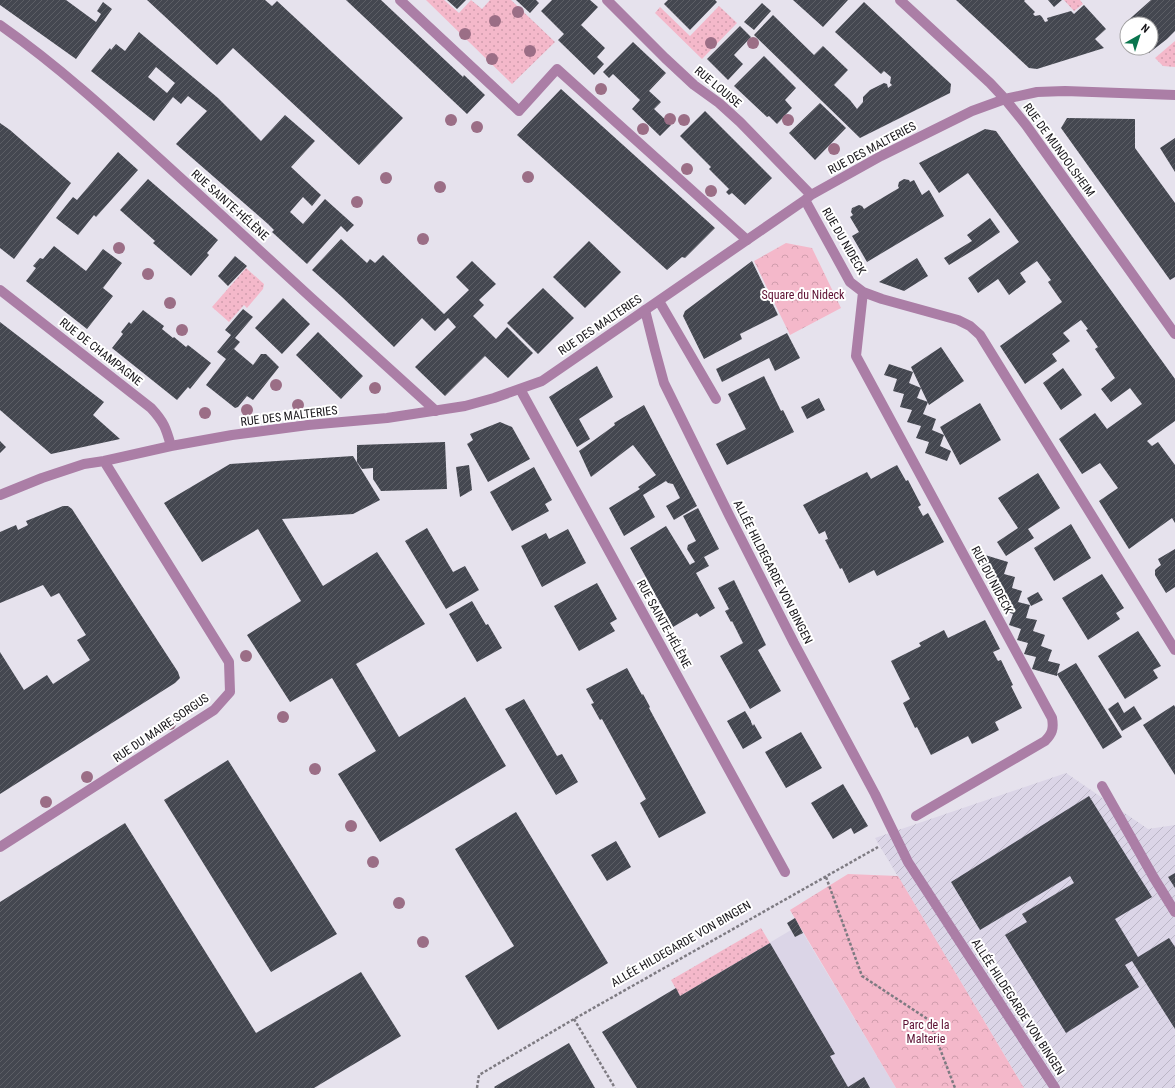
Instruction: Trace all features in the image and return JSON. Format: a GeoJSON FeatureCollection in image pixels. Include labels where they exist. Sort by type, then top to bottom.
{"type":"FeatureCollection","features":[{"type":"Feature","properties":{"kind":"street"},"geometry":{"type":"LineString","coordinates":[[400,0],[519,111],[557,69],[747,240]]}},
{"type":"Feature","properties":{"kind":"street","name":"RUE LOUISE"},"geometry":{"type":"LineString","coordinates":[[607,0],[694,85],[719,103],[740,122],[808,198]]}},
{"type":"Feature","properties":{"kind":"street","name":"RUE DE MUNDOLSHEIM"},"geometry":{"type":"LineString","coordinates":[[900,0],[990,83],[1005,99],[1026,125],[1175,334]]}},
{"type":"Feature","properties":{"kind":"street","name":"RUE SAINTE-HÉLÈNE"},"geometry":{"type":"LineString","coordinates":[[0,25],[65,74],[436,411]]}},
{"type":"Feature","properties":{"kind":"street","name":"RUE DES MALTERIES"},"geometry":{"type":"LineString","coordinates":[[0,495],[70,468],[171,446],[232,435],[308,425],[387,418],[436,411],[465,406],[520,389],[542,381],[808,198],[881,156],[972,111],[1005,99],[1037,92],[1065,91],[1175,95]]}},
{"type":"Feature","properties":{"kind":"street","name":"RUE DU NIDECK"},"geometry":{"type":"LineString","coordinates":[[808,198],[850,282],[863,292],[882,299],[958,320],[970,326],[980,335],[1175,650]]}},
{"type":"Feature","properties":{"kind":"street","name":"RUE DE CHAMPAGNE"},"geometry":{"type":"LineString","coordinates":[[0,290],[151,408],[162,419],[171,446]]}},
{"type":"Feature","properties":{"kind":"street","name":"RUE DU NIDECK"},"geometry":{"type":"LineString","coordinates":[[863,292],[856,356],[1052,718],[1054,727],[1050,736],[1045,741],[916,816]]}},
{"type":"Feature","properties":{"kind":"street"},"geometry":{"type":"LineString","coordinates":[[659,301],[716,399]]}},
{"type":"Feature","properties":{"kind":"street","name":"ALLÉE HILDEGARDE VON BINGEN"},"geometry":{"type":"LineString","coordinates":[[645,310],[664,383],[783,622],[875,794],[908,862],[1055,1088]]}},
{"type":"Feature","properties":{"kind":"street","name":"RUE SAINTE-HÉLÈNE"},"geometry":{"type":"LineString","coordinates":[[520,389],[785,872]]}},
{"type":"Feature","properties":{"kind":"street","name":"RUE DU MAIRE SORGUS"},"geometry":{"type":"LineString","coordinates":[[0,847],[214,710],[230,692],[228,662],[104,460]]}},
{"type":"Feature","properties":{"kind":"street"},"geometry":{"type":"LineString","coordinates":[[1102,786],[1175,912]]}},
{"type":"Feature","properties":{"kind":"path","name":"ALLÉE HILDEGARDE VON BINGEN"},"geometry":{"type":"LineString","coordinates":[[477,1088],[479,1075],[574,1019],[896,838]]}},
{"type":"Feature","properties":{"kind":"path"},"geometry":{"type":"LineString","coordinates":[[826,877],[862,976],[929,1020],[954,1088]]}},
{"type":"Feature","properties":{"kind":"path"},"geometry":{"type":"LineString","coordinates":[[574,1019],[615,1088]]}},
{"type":"Feature","properties":{"kind":"shaded area"},"geometry":{"type":"Polygon","coordinates":[[[1066,773],[1148,829],[1175,825],[1175,1088],[1024,1088],[875,838],[1066,773]]]}},
{"type":"Feature","properties":{"kind":"shaded area"},"geometry":{"type":"Polygon","coordinates":[[[791,930],[795,937],[803,933],[896,1088],[637,1088],[602,1032],[676,988],[680,996],[791,930]]]}},
{"type":"Feature","properties":{"kind":"green space"},"geometry":{"type":"Polygon","coordinates":[[[426,0],[444,0],[459,13],[471,0],[482,9],[490,0],[511,0],[555,42],[512,84],[426,0]]]}},
{"type":"Feature","properties":{"kind":"green space"},"geometry":{"type":"Polygon","coordinates":[[[1064,0],[1080,0],[1083,4],[1074,11],[1064,0]]]}},
{"type":"Feature","properties":{"kind":"green space"},"geometry":{"type":"Polygon","coordinates":[[[719,6],[737,23],[702,59],[655,13],[660,7],[690,36],[719,6]]]}},
{"type":"Feature","properties":{"kind":"green space"},"geometry":{"type":"Polygon","coordinates":[[[1175,41],[1175,67],[1163,66],[1155,58],[1175,41]]]}},
{"type":"Feature","properties":{"kind":"green space","name":"Square du Nideck"},"geometry":{"type":"Polygon","coordinates":[[[786,243],[812,248],[841,308],[790,335],[754,261],[786,243]]]}},
{"type":"Feature","properties":{"kind":"green space"},"geometry":{"type":"Polygon","coordinates":[[[246,268],[264,284],[263,289],[247,308],[244,305],[229,322],[212,307],[246,268]]]}},
{"type":"Feature","properties":{"kind":"green space","name":"Parc de la Malterie"},"geometry":{"type":"Polygon","coordinates":[[[848,874],[898,876],[1024,1088],[896,1088],[790,910],[848,874]]]}},
{"type":"Feature","properties":{"kind":"green space"},"geometry":{"type":"Polygon","coordinates":[[[761,928],[770,943],[680,996],[671,980],[761,928]]]}},
{"type":"Feature","properties":{"kind":"building"},"geometry":{"type":"Polygon","coordinates":[[[0,0],[66,0],[96,22],[101,14],[97,11],[103,2],[112,9],[76,59],[0,5],[0,0]]]}},
{"type":"Feature","properties":{"kind":"building"},"geometry":{"type":"Polygon","coordinates":[[[147,0],[265,0],[272,6],[277,1],[403,118],[359,165],[233,48],[217,65],[147,0]]]}},
{"type":"Feature","properties":{"kind":"building"},"geometry":{"type":"Polygon","coordinates":[[[346,0],[381,0],[463,77],[464,75],[485,95],[467,114],[346,0]]]}},
{"type":"Feature","properties":{"kind":"building"},"geometry":{"type":"Polygon","coordinates":[[[447,0],[466,0],[457,9],[447,0]]]}},
{"type":"Feature","properties":{"kind":"building"},"geometry":{"type":"Polygon","coordinates":[[[516,0],[536,0],[539,3],[530,13],[516,0]]]}},
{"type":"Feature","properties":{"kind":"building"},"geometry":{"type":"Polygon","coordinates":[[[552,0],[590,0],[598,7],[581,25],[605,48],[597,57],[604,64],[594,75],[558,40],[564,34],[541,11],[552,0]]]}},
{"type":"Feature","properties":{"kind":"building"},"geometry":{"type":"Polygon","coordinates":[[[668,0],[715,0],[717,2],[690,30],[664,4],[668,0]]]}},
{"type":"Feature","properties":{"kind":"building"},"geometry":{"type":"Polygon","coordinates":[[[793,0],[848,0],[823,27],[793,0]]]}},
{"type":"Feature","properties":{"kind":"building"},"geometry":{"type":"Polygon","coordinates":[[[956,0],[1025,0],[1024,1],[1035,12],[1033,14],[1035,16],[1040,15],[1045,22],[1048,21],[1047,18],[1071,11],[1074,14],[1084,5],[1106,29],[1095,39],[1104,48],[1037,69],[1029,68],[956,0]]]}},
{"type":"Feature","properties":{"kind":"building"},"geometry":{"type":"Polygon","coordinates":[[[1048,0],[1062,0],[1054,7],[1048,0]]]}},
{"type":"Feature","properties":{"kind":"building"},"geometry":{"type":"Polygon","coordinates":[[[1151,0],[1175,0],[1175,31],[1159,45],[1159,16],[1133,16],[1151,0]]]}},
{"type":"Feature","properties":{"kind":"building"},"geometry":{"type":"Polygon","coordinates":[[[864,2],[951,84],[950,93],[860,138],[754,35],[773,15],[814,55],[823,46],[848,70],[834,85],[857,109],[863,102],[863,97],[870,90],[884,83],[887,84],[888,88],[892,85],[890,83],[891,77],[884,71],[881,74],[835,32],[864,2]]]}},
{"type":"Feature","properties":{"kind":"building"},"geometry":{"type":"Polygon","coordinates":[[[762,3],[771,11],[754,30],[744,22],[762,3]]]}},
{"type":"Feature","properties":{"kind":"building"},"geometry":{"type":"Polygon","coordinates":[[[740,26],[751,37],[734,55],[743,64],[728,80],[707,59],[740,26]]]}},
{"type":"Feature","properties":{"kind":"building"},"geometry":{"type":"Polygon","coordinates":[[[139,32],[218,98],[261,141],[285,115],[315,141],[291,167],[321,195],[312,206],[303,197],[290,212],[303,224],[325,199],[354,225],[347,232],[341,226],[307,264],[272,232],[274,230],[268,224],[176,144],[207,111],[188,96],[181,104],[173,97],[154,121],[91,71],[110,48],[111,50],[116,44],[125,51],[139,32]],[[156,67],[148,77],[167,93],[175,83],[156,67]]]}},
{"type":"Feature","properties":{"kind":"building"},"geometry":{"type":"Polygon","coordinates":[[[633,42],[666,73],[649,91],[661,102],[654,109],[671,125],[660,136],[632,109],[640,100],[613,74],[609,78],[603,72],[633,42]]]}},
{"type":"Feature","properties":{"kind":"building"},"geometry":{"type":"Polygon","coordinates":[[[764,56],[796,88],[785,100],[792,108],[777,124],[769,116],[767,117],[734,86],[764,56]]]}},
{"type":"Feature","properties":{"kind":"building"},"geometry":{"type":"Polygon","coordinates":[[[561,89],[715,228],[685,258],[682,257],[667,270],[517,135],[561,89]]]}},
{"type":"Feature","properties":{"kind":"building"},"geometry":{"type":"Polygon","coordinates":[[[820,103],[846,128],[815,160],[789,133],[820,103]]]}},
{"type":"Feature","properties":{"kind":"building"},"geometry":{"type":"Polygon","coordinates":[[[705,111],[772,178],[745,205],[732,193],[729,195],[726,192],[729,189],[709,169],[711,167],[680,136],[705,111]]]}},
{"type":"Feature","properties":{"kind":"building"},"geometry":{"type":"Polygon","coordinates":[[[1067,118],[1135,119],[1135,148],[1175,203],[1175,277],[1170,280],[1061,128],[1067,118]]]}},
{"type":"Feature","properties":{"kind":"building"},"geometry":{"type":"Polygon","coordinates":[[[0,123],[71,183],[14,259],[0,248],[0,123]]]}},
{"type":"Feature","properties":{"kind":"building"},"geometry":{"type":"Polygon","coordinates":[[[985,129],[996,131],[1175,379],[1175,421],[1147,441],[1152,446],[1158,442],[1175,465],[1175,523],[1172,518],[1129,549],[1099,501],[1118,488],[1100,463],[1082,474],[1059,439],[1095,413],[1107,429],[1142,404],[1130,388],[1111,402],[1101,389],[1115,378],[1095,349],[1098,347],[1081,320],[1063,333],[1070,341],[1052,354],[1057,361],[1025,384],[1000,346],[1062,302],[1048,282],[1051,280],[1037,261],[1020,273],[1026,282],[1009,295],[998,279],[978,293],[968,278],[1019,242],[968,173],[939,193],[919,163],[985,129]]]}},
{"type":"Feature","properties":{"kind":"building"},"geometry":{"type":"Polygon","coordinates":[[[1175,138],[1175,172],[1160,148],[1175,138]]]}},
{"type":"Feature","properties":{"kind":"building"},"geometry":{"type":"Polygon","coordinates":[[[118,152],[138,170],[96,217],[94,215],[78,235],[56,218],[73,197],[77,200],[118,152]]]}},
{"type":"Feature","properties":{"kind":"building"},"geometry":{"type":"Polygon","coordinates":[[[148,179],[218,240],[207,253],[209,255],[191,276],[153,243],[155,241],[120,210],[148,179]]]}},
{"type":"Feature","properties":{"kind":"building"},"geometry":{"type":"Polygon","coordinates":[[[904,179],[909,180],[910,182],[914,180],[922,195],[929,190],[944,216],[867,262],[852,236],[859,232],[850,217],[853,215],[851,212],[852,208],[859,205],[864,209],[899,188],[899,182],[904,179]]]}},
{"type":"Feature","properties":{"kind":"building"},"geometry":{"type":"Polygon","coordinates":[[[990,218],[1000,232],[949,265],[944,258],[972,241],[967,235],[990,218]]]}},
{"type":"Feature","properties":{"kind":"building"},"geometry":{"type":"Polygon","coordinates":[[[341,239],[367,263],[370,259],[375,263],[383,255],[444,314],[469,290],[456,277],[472,261],[496,284],[479,300],[484,305],[473,316],[496,339],[507,327],[533,353],[508,378],[485,356],[445,396],[415,367],[456,327],[448,318],[435,331],[422,318],[394,347],[312,270],[341,239]]]}},
{"type":"Feature","properties":{"kind":"building"},"geometry":{"type":"Polygon","coordinates":[[[589,241],[621,272],[585,308],[553,277],[589,241]]]}},
{"type":"Feature","properties":{"kind":"building"},"geometry":{"type":"Polygon","coordinates":[[[54,246],[86,271],[103,249],[122,263],[103,288],[113,296],[87,329],[26,281],[36,268],[33,266],[40,258],[43,259],[54,246]]]}},
{"type":"Feature","properties":{"kind":"building"},"geometry":{"type":"Polygon","coordinates":[[[235,256],[247,266],[228,286],[218,276],[235,256]]]}},
{"type":"Feature","properties":{"kind":"building"},"geometry":{"type":"Polygon","coordinates":[[[917,258],[928,276],[904,291],[879,282],[917,258]]]}},
{"type":"Feature","properties":{"kind":"building"},"geometry":{"type":"Polygon","coordinates":[[[752,261],[778,315],[740,334],[742,339],[704,359],[683,316],[685,311],[752,261]]]}},
{"type":"Feature","properties":{"kind":"building"},"geometry":{"type":"Polygon","coordinates":[[[543,288],[574,318],[538,354],[507,323],[543,288]]]}},
{"type":"Feature","properties":{"kind":"building"},"geometry":{"type":"Polygon","coordinates":[[[283,298],[310,324],[282,354],[255,328],[283,298]]]}},
{"type":"Feature","properties":{"kind":"building"},"geometry":{"type":"Polygon","coordinates":[[[243,309],[253,317],[235,338],[240,342],[234,349],[253,365],[261,354],[266,354],[279,367],[253,400],[247,396],[238,407],[235,408],[206,385],[226,359],[217,352],[231,335],[225,330],[243,309]]]}},
{"type":"Feature","properties":{"kind":"building"},"geometry":{"type":"Polygon","coordinates":[[[143,310],[164,326],[162,329],[173,338],[174,337],[186,347],[188,345],[211,363],[190,389],[188,387],[177,400],[112,348],[123,334],[121,332],[129,322],[131,324],[143,310]]]}},
{"type":"Feature","properties":{"kind":"building"},"geometry":{"type":"Polygon","coordinates":[[[0,322],[104,402],[93,415],[120,439],[51,454],[0,410],[0,322]]]}},
{"type":"Feature","properties":{"kind":"building"},"geometry":{"type":"Polygon","coordinates":[[[318,332],[363,376],[341,399],[296,355],[318,332]]]}},
{"type":"Feature","properties":{"kind":"building"},"geometry":{"type":"Polygon","coordinates":[[[787,333],[800,358],[775,371],[769,358],[722,382],[716,369],[787,333]]]}},
{"type":"Feature","properties":{"kind":"building"},"geometry":{"type":"Polygon","coordinates":[[[941,347],[964,381],[929,405],[911,367],[941,347]]]}},
{"type":"Feature","properties":{"kind":"building"},"geometry":{"type":"Polygon","coordinates":[[[889,364],[913,372],[909,383],[921,388],[917,398],[928,402],[923,414],[936,419],[932,430],[944,435],[940,446],[951,451],[947,461],[925,453],[929,442],[916,438],[921,426],[907,422],[912,410],[900,407],[904,394],[893,391],[897,379],[884,375],[889,364]]]}},
{"type":"Feature","properties":{"kind":"building"},"geometry":{"type":"Polygon","coordinates":[[[597,366],[613,397],[579,419],[590,439],[577,447],[549,397],[597,366]]]}},
{"type":"Feature","properties":{"kind":"building"},"geometry":{"type":"Polygon","coordinates":[[[1063,368],[1082,395],[1061,410],[1043,383],[1063,368]]]}},
{"type":"Feature","properties":{"kind":"building"},"geometry":{"type":"Polygon","coordinates":[[[764,376],[781,411],[783,410],[794,432],[727,465],[716,444],[746,429],[728,394],[764,376]]]}},
{"type":"Feature","properties":{"kind":"building"},"geometry":{"type":"Polygon","coordinates":[[[819,398],[825,410],[807,419],[801,407],[819,398]]]}},
{"type":"Feature","properties":{"kind":"building"},"geometry":{"type":"Polygon","coordinates":[[[980,403],[1001,440],[960,465],[940,427],[980,403]]]}},
{"type":"Feature","properties":{"kind":"building"},"geometry":{"type":"Polygon","coordinates":[[[644,405],[697,506],[674,520],[666,506],[680,498],[673,484],[666,481],[643,495],[655,517],[624,536],[609,508],[640,489],[638,487],[656,475],[633,445],[591,477],[579,451],[615,425],[614,423],[644,405]]]}},
{"type":"Feature","properties":{"kind":"building"},"geometry":{"type":"Polygon","coordinates":[[[500,422],[512,427],[530,459],[488,482],[467,444],[473,440],[470,434],[500,422]]]}},
{"type":"Feature","properties":{"kind":"building"},"geometry":{"type":"Polygon","coordinates":[[[0,441],[6,447],[0,453],[0,441]]]}},
{"type":"Feature","properties":{"kind":"building"},"geometry":{"type":"Polygon","coordinates":[[[445,442],[447,489],[381,491],[373,479],[373,468],[362,469],[357,462],[357,445],[445,442]]]}},
{"type":"Feature","properties":{"kind":"building"},"geometry":{"type":"Polygon","coordinates":[[[353,456],[380,500],[353,514],[282,519],[323,586],[377,552],[425,624],[356,664],[399,737],[465,697],[506,766],[380,842],[338,774],[376,751],[332,678],[290,702],[247,635],[301,601],[258,529],[202,562],[164,503],[230,464],[353,456]]]}},
{"type":"Feature","properties":{"kind":"building"},"geometry":{"type":"Polygon","coordinates":[[[469,465],[472,490],[460,497],[456,467],[469,465]]]}},
{"type":"Feature","properties":{"kind":"building"},"geometry":{"type":"Polygon","coordinates":[[[897,465],[906,481],[908,480],[921,505],[918,507],[923,516],[928,513],[944,542],[877,576],[874,570],[849,583],[825,540],[828,539],[825,531],[819,534],[803,505],[867,472],[871,479],[897,465]]]}},
{"type":"Feature","properties":{"kind":"building"},"geometry":{"type":"Polygon","coordinates":[[[534,467],[552,500],[545,504],[549,511],[512,531],[490,492],[534,467]]]}},
{"type":"Feature","properties":{"kind":"building"},"geometry":{"type":"Polygon","coordinates":[[[1038,473],[1060,508],[1028,529],[1034,538],[1006,556],[997,542],[1018,528],[998,498],[1038,473]]]}},
{"type":"Feature","properties":{"kind":"building"},"geometry":{"type":"Polygon","coordinates":[[[63,506],[68,506],[72,509],[178,672],[180,678],[175,683],[0,794],[0,652],[24,690],[47,675],[53,684],[90,660],[77,640],[86,635],[59,593],[51,597],[43,585],[0,603],[0,532],[16,525],[18,530],[28,525],[26,521],[63,506]]]}},
{"type":"Feature","properties":{"kind":"building"},"geometry":{"type":"Polygon","coordinates":[[[698,508],[719,549],[704,557],[709,566],[696,573],[715,608],[700,617],[697,613],[673,627],[630,548],[666,526],[690,565],[695,562],[687,549],[688,545],[696,541],[683,516],[698,508]]]}},
{"type":"Feature","properties":{"kind":"building"},"geometry":{"type":"Polygon","coordinates":[[[1071,524],[1091,558],[1054,581],[1034,548],[1071,524]]]}},
{"type":"Feature","properties":{"kind":"building"},"geometry":{"type":"Polygon","coordinates":[[[427,528],[453,572],[465,566],[479,590],[446,609],[405,541],[427,528]]]}},
{"type":"Feature","properties":{"kind":"building"},"geometry":{"type":"Polygon","coordinates":[[[568,529],[586,563],[542,587],[521,546],[546,533],[549,539],[568,529]]]}},
{"type":"Feature","properties":{"kind":"building"},"geometry":{"type":"Polygon","coordinates":[[[1175,549],[1175,587],[1166,593],[1155,575],[1155,570],[1161,565],[1158,559],[1175,549]]]}},
{"type":"Feature","properties":{"kind":"building"},"geometry":{"type":"Polygon","coordinates":[[[985,555],[1008,562],[1004,574],[1015,577],[1012,588],[1022,591],[1018,602],[1030,605],[1026,618],[1037,620],[1033,631],[1045,635],[1041,646],[1052,650],[1048,661],[1060,664],[1057,676],[1032,669],[1036,657],[1024,654],[1028,643],[1017,640],[1021,629],[1009,625],[1013,614],[1003,610],[1006,599],[995,595],[998,583],[987,580],[991,570],[980,567],[985,555]]]}},
{"type":"Feature","properties":{"kind":"building"},"geometry":{"type":"Polygon","coordinates":[[[1102,574],[1124,608],[1116,613],[1120,619],[1088,640],[1062,598],[1102,574]]]}},
{"type":"Feature","properties":{"kind":"building"},"geometry":{"type":"Polygon","coordinates":[[[734,580],[766,645],[758,650],[781,691],[750,709],[720,656],[743,643],[725,611],[729,609],[718,588],[734,580]]]}},
{"type":"Feature","properties":{"kind":"building"},"geometry":{"type":"Polygon","coordinates":[[[597,583],[617,619],[610,623],[615,631],[579,651],[554,606],[597,583]]]}},
{"type":"Feature","properties":{"kind":"building"},"geometry":{"type":"Polygon","coordinates":[[[1038,592],[1043,600],[1031,606],[1027,598],[1038,592]]]}},
{"type":"Feature","properties":{"kind":"building"},"geometry":{"type":"Polygon","coordinates":[[[472,601],[502,648],[477,662],[449,614],[472,601]]]}},
{"type":"Feature","properties":{"kind":"building"},"geometry":{"type":"Polygon","coordinates":[[[985,620],[1000,649],[993,652],[998,661],[1001,660],[1013,685],[1011,686],[1022,708],[995,722],[999,730],[972,744],[968,736],[931,755],[917,727],[915,728],[903,703],[910,699],[891,661],[921,646],[919,643],[944,630],[948,638],[985,620]]]}},
{"type":"Feature","properties":{"kind":"building"},"geometry":{"type":"Polygon","coordinates":[[[1138,631],[1161,666],[1153,670],[1158,678],[1125,699],[1098,656],[1138,631]]]}},
{"type":"Feature","properties":{"kind":"building"},"geometry":{"type":"Polygon","coordinates":[[[1076,663],[1122,737],[1103,749],[1057,674],[1076,663]]]}},
{"type":"Feature","properties":{"kind":"building"},"geometry":{"type":"Polygon","coordinates":[[[627,668],[642,695],[643,694],[650,707],[649,708],[706,813],[659,838],[640,803],[646,799],[602,719],[600,720],[591,704],[594,703],[586,689],[627,668]]]}},
{"type":"Feature","properties":{"kind":"building"},"geometry":{"type":"Polygon","coordinates":[[[524,699],[557,756],[562,754],[578,782],[556,795],[505,709],[524,699]]]}},
{"type":"Feature","properties":{"kind":"building"},"geometry":{"type":"Polygon","coordinates":[[[1118,702],[1124,713],[1134,706],[1142,719],[1122,731],[1108,709],[1118,702]]]}},
{"type":"Feature","properties":{"kind":"building"},"geometry":{"type":"Polygon","coordinates":[[[1174,705],[1175,707],[1175,775],[1143,725],[1174,705]]]}},
{"type":"Feature","properties":{"kind":"building"},"geometry":{"type":"Polygon","coordinates":[[[745,711],[753,726],[754,724],[762,738],[743,749],[727,721],[745,711]]]}},
{"type":"Feature","properties":{"kind":"building"},"geometry":{"type":"Polygon","coordinates":[[[801,732],[822,768],[786,788],[765,752],[801,732]]]}},
{"type":"Feature","properties":{"kind":"building"},"geometry":{"type":"Polygon","coordinates":[[[228,760],[337,934],[271,972],[164,800],[228,760]]]}},
{"type":"Feature","properties":{"kind":"building"},"geometry":{"type":"Polygon","coordinates":[[[843,784],[868,826],[854,834],[851,828],[833,839],[811,803],[843,784]]]}},
{"type":"Feature","properties":{"kind":"building"},"geometry":{"type":"Polygon","coordinates":[[[1089,796],[1152,897],[1115,919],[1138,957],[1169,938],[1175,947],[1175,1029],[1132,961],[1125,965],[1139,987],[1066,1033],[1005,935],[1027,922],[1022,914],[1074,883],[1070,876],[980,930],[951,882],[1089,796]]]}},
{"type":"Feature","properties":{"kind":"building"},"geometry":{"type":"Polygon","coordinates":[[[516,812],[608,963],[498,1030],[465,976],[514,946],[455,849],[516,812]]]}},
{"type":"Feature","properties":{"kind":"building"},"geometry":{"type":"Polygon","coordinates":[[[125,823],[256,1033],[361,972],[401,1036],[314,1088],[0,1088],[0,902],[125,823]]]}},
{"type":"Feature","properties":{"kind":"building"},"geometry":{"type":"Polygon","coordinates":[[[616,841],[631,867],[607,881],[591,855],[616,841]]]}},
{"type":"Feature","properties":{"kind":"building"},"geometry":{"type":"Polygon","coordinates":[[[1175,873],[1175,888],[1168,877],[1175,873]]]}},
{"type":"Feature","properties":{"kind":"building"},"geometry":{"type":"Polygon","coordinates":[[[795,918],[803,933],[795,937],[787,923],[795,918]]]}},
{"type":"Feature","properties":{"kind":"building"},"geometry":{"type":"Polygon","coordinates":[[[770,943],[835,1054],[830,1056],[848,1087],[864,1077],[870,1088],[637,1088],[602,1032],[676,988],[680,996],[770,943]]]}},
{"type":"Feature","properties":{"kind":"building"},"geometry":{"type":"Polygon","coordinates":[[[569,1043],[595,1088],[494,1087],[569,1043]]]}}]}
